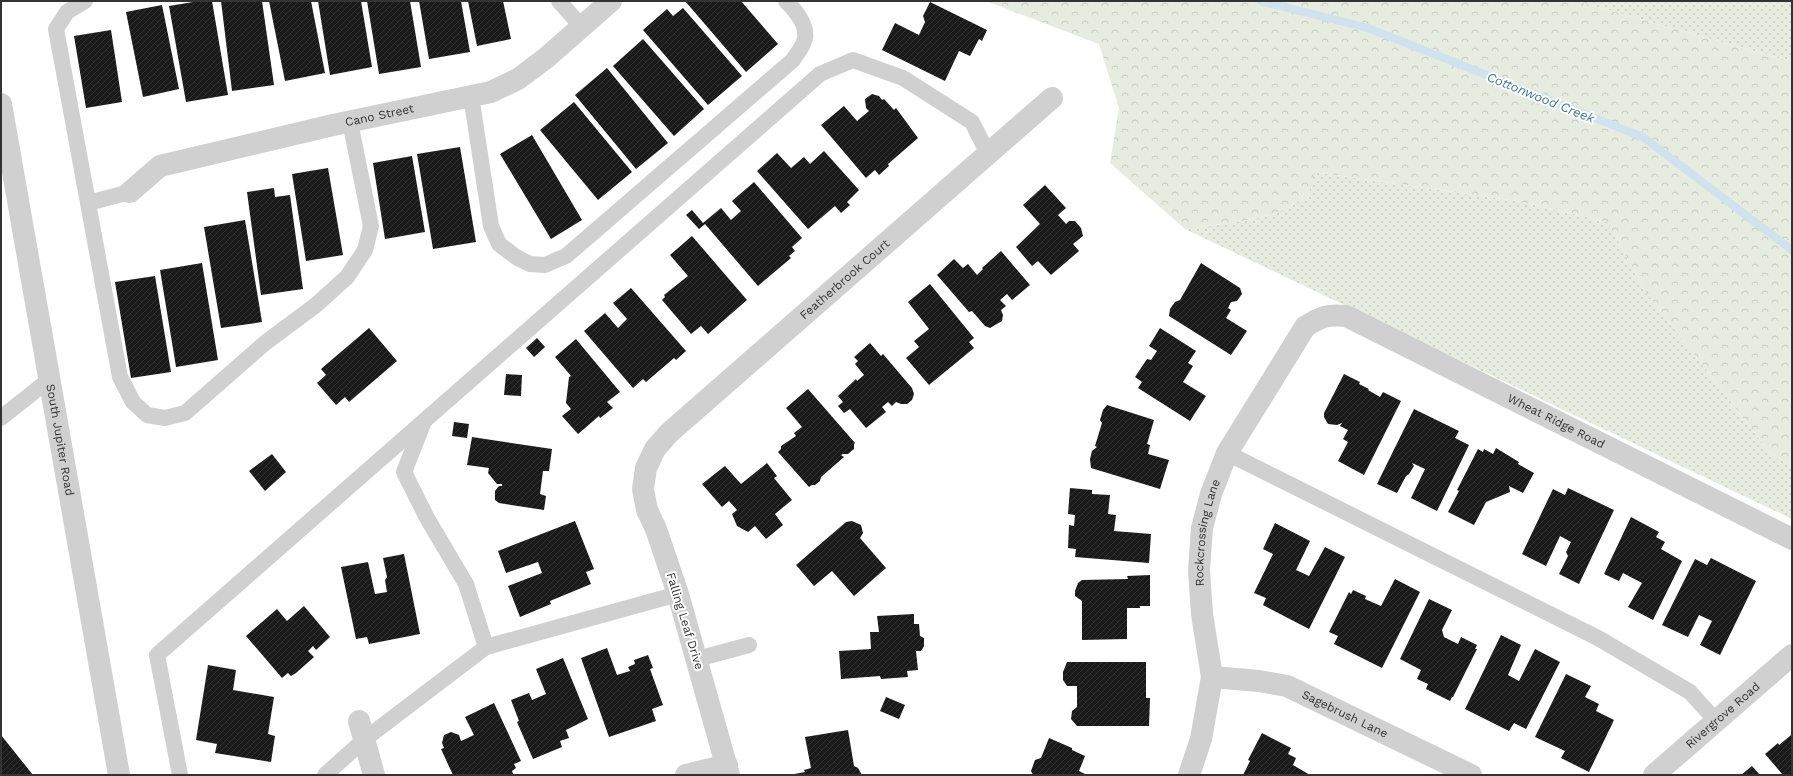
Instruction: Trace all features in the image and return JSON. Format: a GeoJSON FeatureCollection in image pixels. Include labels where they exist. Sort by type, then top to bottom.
{"type":"FeatureCollection","features":[{"type":"Feature","properties":{"kind":"street","name":"Cano Street"},"geometry":{"type":"LineString","coordinates":[[130,192],[160,166],[350,122],[492,92],[518,79],[546,58],[611,1]]}},
{"type":"Feature","properties":{"kind":"street","name":"Featherbrook Court"},"geometry":{"type":"LineString","coordinates":[[646,468],[655,449],[669,433],[1052,98]]}},
{"type":"Feature","properties":{"kind":"street","name":"South Jupiter Road"},"geometry":{"type":"LineString","coordinates":[[1,104],[6,165],[50,379],[120,775]]}},
{"type":"Feature","properties":{"kind":"street","name":"Wheat Ridge Road"},"geometry":{"type":"LineString","coordinates":[[1319,318],[1330,315],[1346,316],[1792,539]]}},
{"type":"Feature","properties":{"kind":"street","name":"Rockcrossing Lane"},"geometry":{"type":"LineString","coordinates":[[1189,775],[1201,739],[1212,677],[1202,614],[1199,570],[1202,528],[1211,494],[1227,454],[1305,327],[1319,318]]}},
{"type":"Feature","properties":{"kind":"street","name":"Falling Leaf Drive"},"geometry":{"type":"LineString","coordinates":[[646,468],[643,489],[647,510],[656,529],[678,594],[728,770]]}},
{"type":"Feature","properties":{"kind":"street","name":"Rivergrove Road"},"geometry":{"type":"LineString","coordinates":[[1654,775],[1717,722],[1792,655]]}},
{"type":"Feature","properties":{"kind":"street","name":"Sagebrush Lane"},"geometry":{"type":"LineString","coordinates":[[1212,677],[1259,681],[1287,686],[1471,775]]}},
{"type":"Feature","properties":{"kind":"street"},"geometry":{"type":"LineString","coordinates":[[362,730],[374,775]]}},
{"type":"Feature","properties":{"kind":"street"},"geometry":{"type":"LineString","coordinates":[[686,775],[728,770]]}},
{"type":"Feature","properties":{"kind":"lane"},"geometry":{"type":"LineString","coordinates":[[85,1],[67,12],[56,29],[120,377],[133,402],[147,415],[165,418],[185,413],[265,342],[316,305],[347,277],[365,250],[371,226],[350,122]]}},
{"type":"Feature","properties":{"kind":"lane"},"geometry":{"type":"LineString","coordinates":[[559,1],[581,26]]}},
{"type":"Feature","properties":{"kind":"lane"},"geometry":{"type":"LineString","coordinates":[[471,96],[491,226],[499,244],[516,258],[530,264],[545,265],[566,256],[793,60],[804,42],[804,26],[795,10],[786,1]]}},
{"type":"Feature","properties":{"kind":"lane"},"geometry":{"type":"LineString","coordinates":[[180,775],[157,654],[820,74],[853,60],[903,78],[972,122],[988,154]]}},
{"type":"Feature","properties":{"kind":"lane"},"geometry":{"type":"LineString","coordinates":[[88,202],[130,192]]}},
{"type":"Feature","properties":{"kind":"lane"},"geometry":{"type":"LineString","coordinates":[[1,418],[50,379]]}},
{"type":"Feature","properties":{"kind":"lane"},"geometry":{"type":"LineString","coordinates":[[425,420],[404,472],[426,518],[466,584],[486,647]]}},
{"type":"Feature","properties":{"kind":"lane"},"geometry":{"type":"LineString","coordinates":[[1227,454],[1598,638],[1690,692],[1717,722]]}},
{"type":"Feature","properties":{"kind":"lane"},"geometry":{"type":"LineString","coordinates":[[325,775],[362,730],[486,647],[678,594]]}},
{"type":"Feature","properties":{"kind":"lane"},"geometry":{"type":"LineString","coordinates":[[697,659],[749,645]]}},
{"type":"Feature","properties":{"kind":"green space"},"geometry":{"type":"Polygon","coordinates":[[[986,1],[1576,1],[1792,62],[1792,466],[1771,454],[1643,288],[1608,222],[1517,201],[1314,172],[1308,196],[1276,213],[1243,221],[1185,229],[1110,163],[1119,108],[1099,44],[986,1]]]}},
{"type":"Feature","properties":{"kind":"green space"},"geometry":{"type":"Polygon","coordinates":[[[1576,1],[1792,1],[1792,62],[1576,1]]]}},
{"type":"Feature","properties":{"kind":"green space"},"geometry":{"type":"Polygon","coordinates":[[[1313,172],[1517,201],[1608,222],[1643,288],[1771,454],[1792,466],[1792,519],[1185,229],[1243,221],[1276,213],[1308,196],[1313,172]]]}},
{"type":"Feature","properties":{"kind":"building"},"geometry":{"type":"Polygon","coordinates":[[[199,1],[212,1],[228,95],[186,102],[169,6],[199,1]]]}},
{"type":"Feature","properties":{"kind":"building"},"geometry":{"type":"Polygon","coordinates":[[[221,1],[262,1],[274,85],[232,91],[221,1]]]}},
{"type":"Feature","properties":{"kind":"building"},"geometry":{"type":"Polygon","coordinates":[[[269,1],[311,1],[325,73],[285,81],[269,1]]]}},
{"type":"Feature","properties":{"kind":"building"},"geometry":{"type":"Polygon","coordinates":[[[318,1],[361,1],[372,67],[330,75],[318,1]]]}},
{"type":"Feature","properties":{"kind":"building"},"geometry":{"type":"Polygon","coordinates":[[[367,1],[410,1],[421,67],[379,74],[367,1]]]}},
{"type":"Feature","properties":{"kind":"building"},"geometry":{"type":"Polygon","coordinates":[[[419,1],[461,1],[470,52],[429,59],[419,1]]]}},
{"type":"Feature","properties":{"kind":"building"},"geometry":{"type":"Polygon","coordinates":[[[468,1],[503,1],[511,39],[477,46],[468,1]]]}},
{"type":"Feature","properties":{"kind":"building"},"geometry":{"type":"Polygon","coordinates":[[[685,1],[741,1],[778,44],[746,72],[685,1]]]}},
{"type":"Feature","properties":{"kind":"building"},"geometry":{"type":"Polygon","coordinates":[[[930,2],[987,30],[982,41],[979,39],[970,56],[959,51],[945,81],[882,50],[895,23],[919,35],[925,22],[923,16],[930,2]]]}},
{"type":"Feature","properties":{"kind":"building"},"geometry":{"type":"Polygon","coordinates":[[[162,5],[179,89],[143,97],[126,12],[162,5]]]}},
{"type":"Feature","properties":{"kind":"building"},"geometry":{"type":"Polygon","coordinates":[[[683,8],[742,76],[708,105],[643,30],[667,9],[673,16],[683,8]]]}},
{"type":"Feature","properties":{"kind":"building"},"geometry":{"type":"Polygon","coordinates":[[[111,30],[122,102],[86,108],[74,36],[111,30]]]}},
{"type":"Feature","properties":{"kind":"building"},"geometry":{"type":"Polygon","coordinates":[[[643,39],[704,109],[674,136],[613,66],[643,39]]]}},
{"type":"Feature","properties":{"kind":"building"},"geometry":{"type":"Polygon","coordinates":[[[607,68],[668,143],[636,169],[575,95],[607,68]]]}},
{"type":"Feature","properties":{"kind":"building"},"geometry":{"type":"Polygon","coordinates":[[[872,94],[879,96],[882,100],[884,99],[894,110],[896,108],[918,138],[888,164],[889,166],[879,175],[875,170],[866,178],[821,125],[844,106],[857,121],[869,111],[866,108],[865,99],[872,94]]]}},
{"type":"Feature","properties":{"kind":"building"},"geometry":{"type":"Polygon","coordinates":[[[574,102],[632,172],[598,200],[540,130],[574,102]]]}},
{"type":"Feature","properties":{"kind":"building"},"geometry":{"type":"Polygon","coordinates":[[[532,135],[582,220],[551,239],[500,154],[532,135]]]}},
{"type":"Feature","properties":{"kind":"building"},"geometry":{"type":"Polygon","coordinates":[[[460,147],[476,242],[433,249],[417,154],[460,147]]]}},
{"type":"Feature","properties":{"kind":"building"},"geometry":{"type":"Polygon","coordinates":[[[824,151],[859,190],[847,202],[850,205],[841,213],[835,206],[808,229],[757,171],[777,153],[791,168],[804,157],[810,164],[824,151]]]}},
{"type":"Feature","properties":{"kind":"building"},"geometry":{"type":"Polygon","coordinates":[[[412,156],[425,232],[385,239],[373,163],[412,156]]]}},
{"type":"Feature","properties":{"kind":"building"},"geometry":{"type":"Polygon","coordinates":[[[328,168],[343,255],[306,261],[292,174],[328,168]]]}},
{"type":"Feature","properties":{"kind":"building"},"geometry":{"type":"Polygon","coordinates":[[[754,182],[802,238],[792,247],[795,251],[789,256],[791,258],[758,286],[705,224],[699,229],[686,215],[692,210],[703,223],[721,208],[731,220],[741,211],[732,201],[754,182]]]}},
{"type":"Feature","properties":{"kind":"building"},"geometry":{"type":"Polygon","coordinates":[[[1045,185],[1066,208],[1058,215],[1066,224],[1069,221],[1075,221],[1081,228],[1083,236],[1073,244],[1079,251],[1051,275],[1038,261],[1032,266],[1016,247],[1040,224],[1023,205],[1045,185]]]}},
{"type":"Feature","properties":{"kind":"building"},"geometry":{"type":"Polygon","coordinates":[[[274,188],[275,197],[290,195],[303,289],[261,295],[247,192],[274,188]]]}},
{"type":"Feature","properties":{"kind":"building"},"geometry":{"type":"Polygon","coordinates":[[[245,220],[262,322],[221,328],[204,227],[245,220]]]}},
{"type":"Feature","properties":{"kind":"building"},"geometry":{"type":"Polygon","coordinates":[[[692,236],[747,300],[708,334],[701,326],[691,334],[662,300],[665,297],[664,295],[688,276],[670,255],[692,236]]]}},
{"type":"Feature","properties":{"kind":"building"},"geometry":{"type":"Polygon","coordinates":[[[1001,251],[1030,285],[1012,300],[1007,294],[1000,300],[1006,306],[1001,310],[1003,315],[1002,321],[990,328],[985,326],[972,311],[969,312],[937,275],[954,259],[963,268],[968,264],[977,275],[983,269],[982,268],[1001,251]]]}},
{"type":"Feature","properties":{"kind":"building"},"geometry":{"type":"Polygon","coordinates":[[[202,263],[218,360],[176,367],[160,270],[202,263]]]}},
{"type":"Feature","properties":{"kind":"building"},"geometry":{"type":"Polygon","coordinates":[[[1201,263],[1240,288],[1242,294],[1237,301],[1231,302],[1228,308],[1231,310],[1226,318],[1247,331],[1231,355],[1169,316],[1170,309],[1175,302],[1180,300],[1201,263]]]}},
{"type":"Feature","properties":{"kind":"building"},"geometry":{"type":"Polygon","coordinates":[[[155,276],[171,372],[131,378],[115,282],[155,276]]]}},
{"type":"Feature","properties":{"kind":"building"},"geometry":{"type":"Polygon","coordinates":[[[930,284],[974,338],[969,342],[974,348],[929,385],[906,358],[919,347],[914,341],[929,329],[908,302],[930,284]]]}},
{"type":"Feature","properties":{"kind":"building"},"geometry":{"type":"Polygon","coordinates":[[[631,288],[686,351],[676,360],[674,358],[646,382],[643,379],[633,388],[584,331],[605,313],[618,328],[627,319],[613,303],[631,288]]]}},
{"type":"Feature","properties":{"kind":"building"},"geometry":{"type":"Polygon","coordinates":[[[369,328],[397,361],[349,402],[345,397],[336,405],[317,383],[326,375],[321,369],[369,328]]]}},
{"type":"Feature","properties":{"kind":"building"},"geometry":{"type":"Polygon","coordinates":[[[1160,328],[1196,351],[1188,363],[1193,366],[1183,382],[1206,396],[1190,421],[1138,388],[1142,382],[1135,377],[1147,359],[1151,360],[1157,351],[1149,346],[1160,328]]]}},
{"type":"Feature","properties":{"kind":"building"},"geometry":{"type":"Polygon","coordinates":[[[537,338],[545,347],[534,357],[526,348],[537,338]]]}},
{"type":"Feature","properties":{"kind":"building"},"geometry":{"type":"Polygon","coordinates":[[[576,339],[620,392],[607,402],[613,408],[600,418],[599,416],[578,434],[562,416],[571,409],[566,403],[569,377],[571,376],[555,357],[576,339]]]}},
{"type":"Feature","properties":{"kind":"building"},"geometry":{"type":"Polygon","coordinates":[[[870,343],[881,356],[883,354],[912,388],[914,394],[912,400],[907,404],[896,402],[892,406],[888,402],[882,407],[886,412],[866,428],[850,409],[844,413],[838,406],[843,402],[838,396],[856,379],[857,381],[864,375],[855,364],[858,361],[854,357],[870,343]]]}},
{"type":"Feature","properties":{"kind":"building"},"geometry":{"type":"Polygon","coordinates":[[[506,374],[522,375],[521,396],[504,395],[506,374]]]}},
{"type":"Feature","properties":{"kind":"building"},"geometry":{"type":"Polygon","coordinates":[[[1344,374],[1360,382],[1359,384],[1380,397],[1383,392],[1401,401],[1364,475],[1338,461],[1348,442],[1343,439],[1348,430],[1340,426],[1342,423],[1337,425],[1328,424],[1324,417],[1324,413],[1344,374]]]}},
{"type":"Feature","properties":{"kind":"building"},"geometry":{"type":"Polygon","coordinates":[[[808,389],[855,443],[854,449],[848,454],[841,455],[844,457],[821,477],[820,481],[809,487],[778,452],[781,449],[781,446],[796,436],[794,433],[802,427],[786,408],[808,389]]]}},
{"type":"Feature","properties":{"kind":"building"},"geometry":{"type":"Polygon","coordinates":[[[1107,405],[1154,420],[1147,444],[1150,445],[1148,454],[1169,460],[1160,489],[1091,468],[1090,459],[1092,451],[1097,447],[1095,446],[1102,423],[1100,420],[1103,410],[1107,405]]]}},
{"type":"Feature","properties":{"kind":"building"},"geometry":{"type":"Polygon","coordinates":[[[1414,409],[1459,431],[1455,438],[1469,445],[1437,511],[1411,498],[1425,469],[1412,463],[1414,466],[1406,476],[1397,493],[1377,484],[1414,409]]]}},
{"type":"Feature","properties":{"kind":"building"},"geometry":{"type":"Polygon","coordinates":[[[454,422],[469,424],[467,438],[452,436],[454,422]]]}},
{"type":"Feature","properties":{"kind":"building"},"geometry":{"type":"Polygon","coordinates":[[[472,437],[552,449],[549,471],[543,471],[540,494],[546,496],[544,510],[499,503],[495,500],[495,491],[499,486],[502,486],[502,484],[497,484],[488,473],[489,468],[467,465],[472,437]]]}},
{"type":"Feature","properties":{"kind":"building"},"geometry":{"type":"Polygon","coordinates":[[[1496,448],[1519,462],[1518,464],[1534,473],[1523,493],[1509,486],[1510,492],[1486,502],[1474,525],[1448,512],[1459,491],[1457,490],[1478,449],[1483,452],[1484,449],[1493,454],[1496,448]]]}},
{"type":"Feature","properties":{"kind":"building"},"geometry":{"type":"Polygon","coordinates":[[[272,454],[286,472],[265,491],[249,471],[272,454]]]}},
{"type":"Feature","properties":{"kind":"building"},"geometry":{"type":"Polygon","coordinates":[[[767,463],[777,476],[774,478],[792,500],[775,514],[783,525],[766,539],[755,526],[748,532],[737,526],[732,514],[737,510],[729,501],[722,507],[702,484],[725,466],[741,484],[767,463]]]}},
{"type":"Feature","properties":{"kind":"building"},"geometry":{"type":"Polygon","coordinates":[[[1070,488],[1092,490],[1092,494],[1110,495],[1108,514],[1116,515],[1114,531],[1151,534],[1149,563],[1075,557],[1076,549],[1068,548],[1069,525],[1074,526],[1075,515],[1068,514],[1070,488]]]}},
{"type":"Feature","properties":{"kind":"building"},"geometry":{"type":"Polygon","coordinates":[[[1568,488],[1614,510],[1579,584],[1559,574],[1568,556],[1566,552],[1571,542],[1560,536],[1546,566],[1522,554],[1553,489],[1565,495],[1568,488]]]}},
{"type":"Feature","properties":{"kind":"building"},"geometry":{"type":"Polygon","coordinates":[[[1631,517],[1659,532],[1656,537],[1665,542],[1661,549],[1682,561],[1653,620],[1628,607],[1642,583],[1623,573],[1619,581],[1604,574],[1631,517]]]}},
{"type":"Feature","properties":{"kind":"building"},"geometry":{"type":"Polygon","coordinates":[[[575,521],[594,569],[586,572],[591,584],[550,601],[551,604],[520,617],[508,586],[542,573],[538,562],[506,573],[498,551],[575,521]]]}},
{"type":"Feature","properties":{"kind":"building"},"geometry":{"type":"Polygon","coordinates":[[[852,521],[861,525],[863,533],[860,538],[886,568],[854,596],[832,571],[814,586],[796,565],[846,522],[852,521]]]}},
{"type":"Feature","properties":{"kind":"building"},"geometry":{"type":"Polygon","coordinates":[[[1275,523],[1310,541],[1296,570],[1309,576],[1325,547],[1345,557],[1309,629],[1263,605],[1266,598],[1254,593],[1273,554],[1263,549],[1275,523]]]}},
{"type":"Feature","properties":{"kind":"building"},"geometry":{"type":"Polygon","coordinates":[[[404,554],[420,634],[369,644],[367,637],[356,639],[341,567],[368,562],[375,594],[387,592],[385,580],[387,577],[383,558],[404,554]]]}},
{"type":"Feature","properties":{"kind":"building"},"geometry":{"type":"Polygon","coordinates":[[[1711,558],[1756,581],[1720,655],[1700,645],[1712,621],[1699,615],[1688,637],[1662,625],[1695,559],[1707,565],[1711,558]]]}},
{"type":"Feature","properties":{"kind":"building"},"geometry":{"type":"Polygon","coordinates":[[[1150,575],[1150,606],[1127,608],[1127,639],[1082,640],[1082,601],[1075,596],[1078,583],[1082,580],[1128,579],[1127,576],[1150,575]]]}},
{"type":"Feature","properties":{"kind":"building"},"geometry":{"type":"Polygon","coordinates":[[[1395,579],[1420,592],[1382,668],[1334,644],[1338,636],[1329,632],[1349,592],[1351,594],[1353,590],[1366,596],[1365,599],[1381,606],[1395,579]]]}},
{"type":"Feature","properties":{"kind":"building"},"geometry":{"type":"Polygon","coordinates":[[[1429,599],[1452,610],[1442,630],[1444,637],[1458,644],[1461,637],[1477,645],[1475,649],[1477,649],[1450,701],[1426,689],[1428,684],[1417,679],[1421,670],[1400,659],[1429,599]]]}},
{"type":"Feature","properties":{"kind":"building"},"geometry":{"type":"Polygon","coordinates":[[[304,606],[330,637],[316,650],[313,646],[308,651],[314,657],[296,673],[291,676],[288,673],[282,678],[246,636],[277,609],[287,621],[304,606]]]}},
{"type":"Feature","properties":{"kind":"building"},"geometry":{"type":"Polygon","coordinates":[[[914,614],[914,624],[919,624],[920,636],[924,638],[924,646],[921,651],[916,651],[918,670],[907,671],[908,677],[881,679],[880,676],[841,679],[839,651],[871,649],[870,632],[879,632],[877,616],[914,614]]]}},
{"type":"Feature","properties":{"kind":"building"},"geometry":{"type":"Polygon","coordinates":[[[1501,635],[1521,645],[1508,675],[1519,681],[1535,649],[1560,662],[1526,729],[1514,723],[1509,731],[1465,709],[1501,635]]]}},
{"type":"Feature","properties":{"kind":"building"},"geometry":{"type":"Polygon","coordinates":[[[607,648],[617,675],[630,671],[628,667],[635,664],[634,660],[648,655],[653,668],[650,669],[663,705],[652,709],[656,721],[609,737],[581,658],[607,648]]]}},
{"type":"Feature","properties":{"kind":"building"},"geometry":{"type":"Polygon","coordinates":[[[563,658],[588,719],[566,730],[569,738],[560,741],[562,747],[533,759],[517,722],[519,721],[511,700],[529,693],[532,700],[546,694],[536,669],[563,658]]]}},
{"type":"Feature","properties":{"kind":"building"},"geometry":{"type":"Polygon","coordinates":[[[1067,662],[1146,662],[1146,698],[1150,698],[1149,726],[1077,726],[1071,719],[1072,711],[1077,707],[1077,686],[1067,686],[1063,680],[1063,672],[1067,662]]]}},
{"type":"Feature","properties":{"kind":"building"},"geometry":{"type":"Polygon","coordinates":[[[208,665],[236,670],[233,690],[274,697],[268,734],[275,736],[271,762],[215,753],[217,744],[196,740],[208,665]]]}},
{"type":"Feature","properties":{"kind":"building"},"geometry":{"type":"Polygon","coordinates":[[[1566,674],[1591,686],[1585,697],[1599,704],[1596,711],[1614,720],[1589,772],[1561,758],[1565,751],[1535,737],[1566,674]]]}},
{"type":"Feature","properties":{"kind":"building"},"geometry":{"type":"Polygon","coordinates":[[[886,697],[905,705],[899,719],[880,711],[886,697]]]}},
{"type":"Feature","properties":{"kind":"building"},"geometry":{"type":"Polygon","coordinates":[[[494,703],[521,761],[514,764],[516,768],[512,771],[513,774],[511,775],[453,775],[441,749],[444,748],[442,743],[444,735],[451,732],[459,735],[461,741],[474,735],[465,717],[494,703]]]}},
{"type":"Feature","properties":{"kind":"building"},"geometry":{"type":"Polygon","coordinates":[[[848,730],[854,766],[858,768],[862,775],[789,775],[805,772],[804,770],[811,768],[805,737],[848,730]]]}},
{"type":"Feature","properties":{"kind":"building"},"geometry":{"type":"Polygon","coordinates":[[[1262,733],[1291,748],[1288,754],[1296,758],[1293,765],[1310,775],[1243,775],[1250,761],[1248,760],[1262,733]]]}},
{"type":"Feature","properties":{"kind":"building"},"geometry":{"type":"Polygon","coordinates":[[[1,735],[33,775],[1,775],[1,735]]]}},
{"type":"Feature","properties":{"kind":"building"},"geometry":{"type":"Polygon","coordinates":[[[1791,735],[1792,775],[1783,775],[1765,754],[1778,743],[1779,745],[1791,735]]]}},
{"type":"Feature","properties":{"kind":"building"},"geometry":{"type":"Polygon","coordinates":[[[1049,738],[1072,748],[1072,750],[1085,756],[1079,771],[1087,775],[1033,775],[1031,771],[1035,760],[1041,758],[1049,738]]]}},
{"type":"Feature","properties":{"kind":"building"},"geometry":{"type":"Polygon","coordinates":[[[1752,766],[1760,775],[1741,775],[1752,766]]]}},
{"type":"Feature","properties":{"kind":"waterway","name":"Cottonwood Creek"},"geometry":{"type":"LineString","coordinates":[[1261,1],[1368,28],[1643,137],[1792,250]]}}]}
